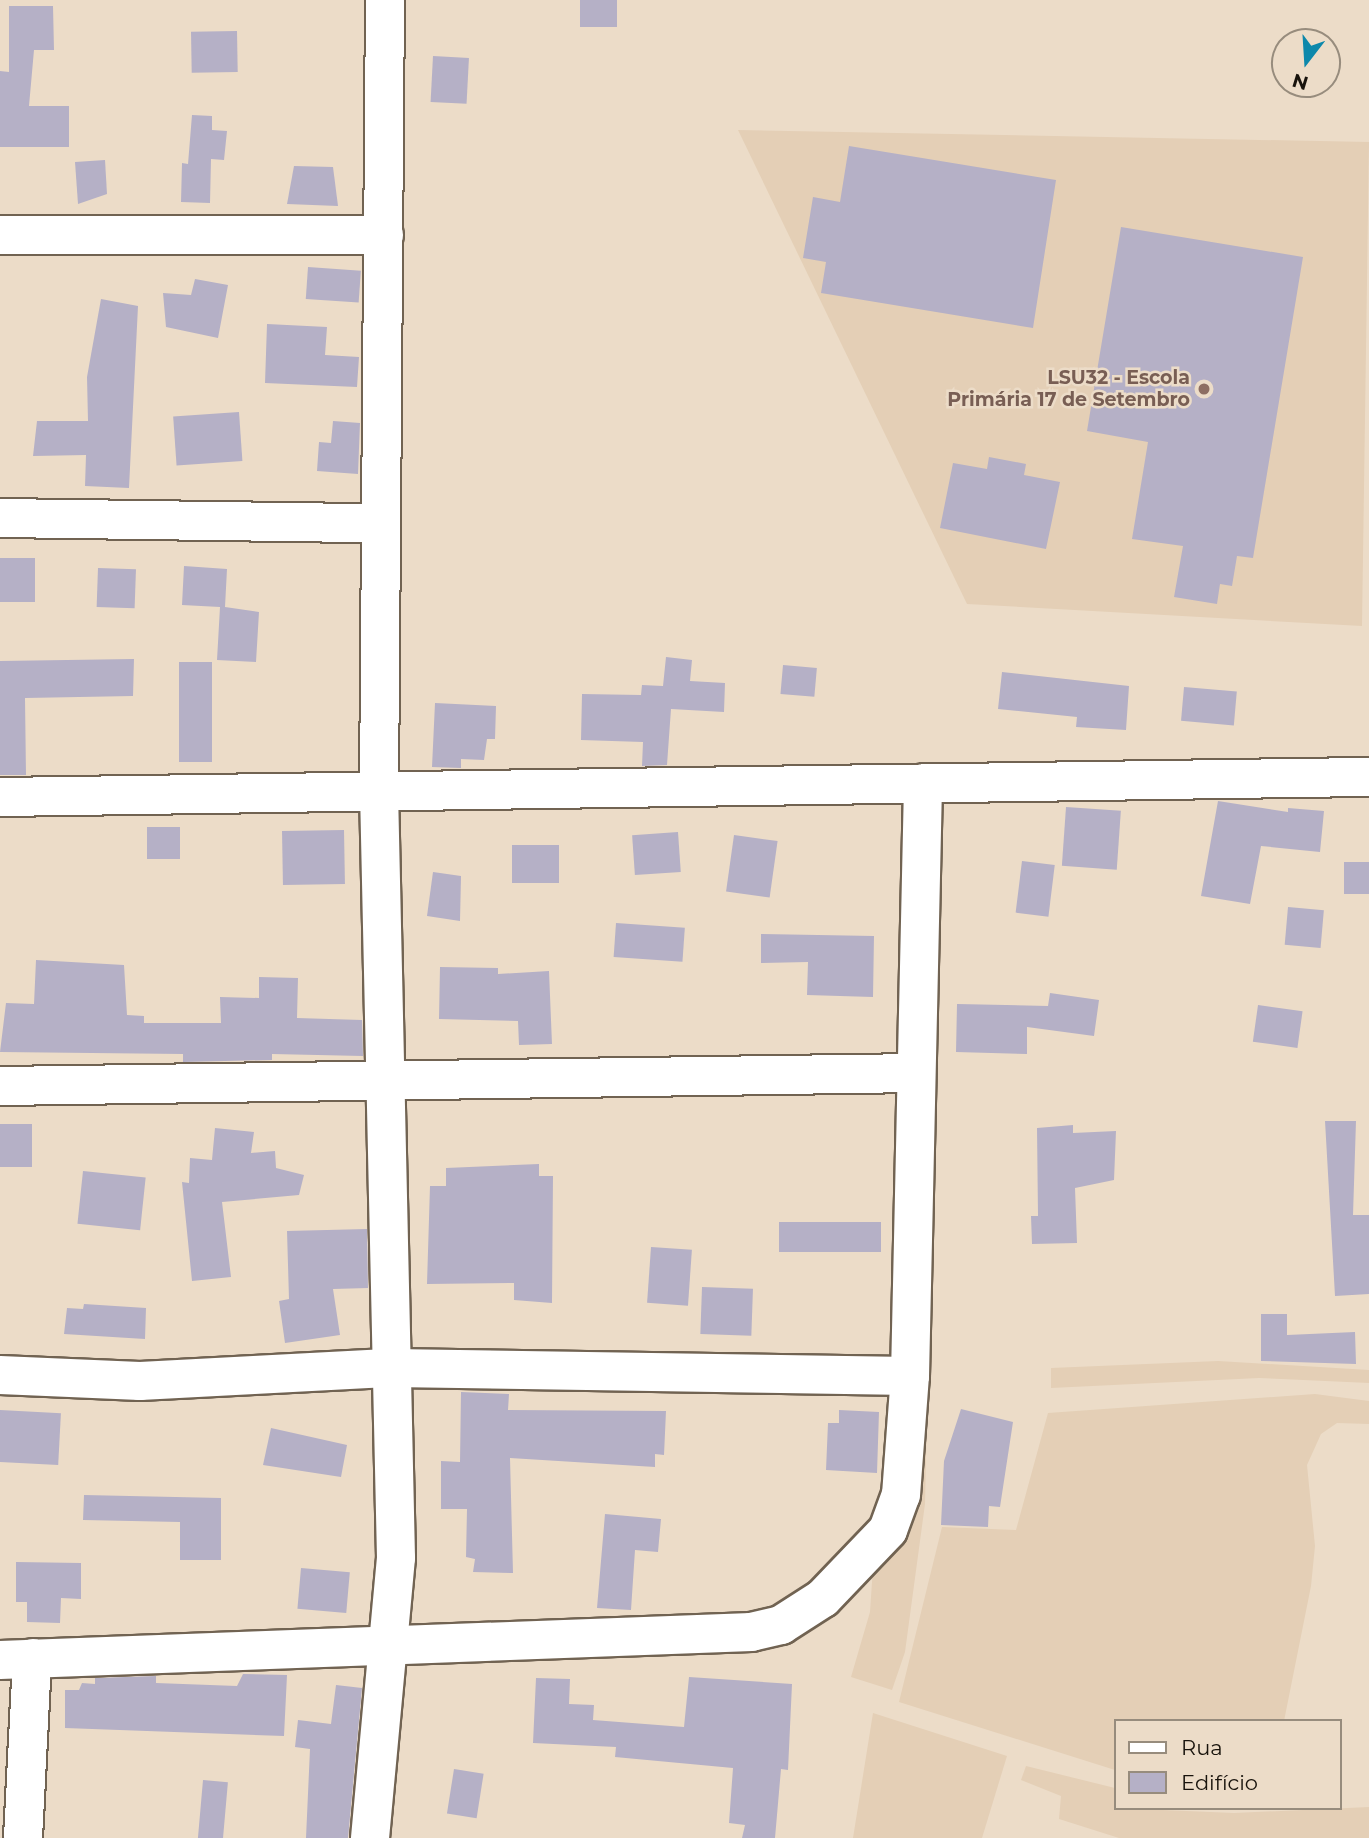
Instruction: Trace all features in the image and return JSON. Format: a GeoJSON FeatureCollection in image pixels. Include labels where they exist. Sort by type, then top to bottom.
{"type":"FeatureCollection","features":[{"type":"Feature","properties":{"kind":"street"},"geometry":{"type":"LineString","coordinates":[[370,1838],[396,1558],[379,792],[385,0]]}},
{"type":"Feature","properties":{"kind":"street"},"geometry":{"type":"LineString","coordinates":[[0,235],[384,235]]}},
{"type":"Feature","properties":{"kind":"street"},"geometry":{"type":"LineString","coordinates":[[0,518],[381,523]]}},
{"type":"Feature","properties":{"kind":"street"},"geometry":{"type":"LineString","coordinates":[[0,797],[1369,777]]}},
{"type":"Feature","properties":{"kind":"street"},"geometry":{"type":"LineString","coordinates":[[23,1838],[16,1659],[751,1632],[781,1625],[823,1598],[888,1530],[901,1495],[910,1376],[914,1073],[923,783]]}},
{"type":"Feature","properties":{"kind":"street"},"geometry":{"type":"LineString","coordinates":[[0,1086],[914,1073]]}},
{"type":"Feature","properties":{"kind":"street"},"geometry":{"type":"LineString","coordinates":[[0,1375],[140,1381],[391,1368],[910,1376]]}},
{"type":"Feature","properties":{"kind":"shaded area"},"geometry":{"type":"Polygon","coordinates":[[[738,130],[1369,142],[1362,626],[967,604],[738,130]]]}},
{"type":"Feature","properties":{"kind":"shaded area"},"geometry":{"type":"Polygon","coordinates":[[[1218,1361],[1369,1370],[1369,1383],[1259,1378],[1051,1388],[1051,1368],[1218,1361]]]}},
{"type":"Feature","properties":{"kind":"shaded area"},"geometry":{"type":"Polygon","coordinates":[[[1315,1394],[1369,1401],[1369,1424],[1337,1423],[1321,1434],[1307,1465],[1315,1546],[1311,1586],[1284,1719],[1114,1719],[1114,1770],[899,1702],[942,1527],[1016,1530],[1048,1413],[1315,1394]]]}},
{"type":"Feature","properties":{"kind":"shaded area"},"geometry":{"type":"Polygon","coordinates":[[[912,1406],[927,1410],[925,1504],[905,1652],[892,1690],[851,1677],[870,1612],[874,1552],[912,1406]]]}},
{"type":"Feature","properties":{"kind":"shaded area"},"geometry":{"type":"Polygon","coordinates":[[[873,1713],[1007,1756],[982,1838],[853,1838],[873,1713]]]}},
{"type":"Feature","properties":{"kind":"shaded area"},"geometry":{"type":"Polygon","coordinates":[[[1026,1766],[1114,1788],[1114,1810],[1234,1813],[1369,1807],[1369,1838],[1119,1838],[1059,1819],[1061,1796],[1021,1780],[1026,1766]]]}},
{"type":"Feature","properties":{"kind":"building"},"geometry":{"type":"Polygon","coordinates":[[[580,0],[617,0],[617,27],[580,27],[580,0]]]}},
{"type":"Feature","properties":{"kind":"building"},"geometry":{"type":"Polygon","coordinates":[[[9,6],[53,6],[54,50],[34,50],[29,106],[69,106],[69,147],[0,147],[0,71],[9,72],[9,6]]]}},
{"type":"Feature","properties":{"kind":"building"},"geometry":{"type":"Polygon","coordinates":[[[237,31],[238,72],[192,73],[191,32],[237,31]]]}},
{"type":"Feature","properties":{"kind":"building"},"geometry":{"type":"Polygon","coordinates":[[[433,56],[469,58],[467,104],[431,102],[433,56]]]}},
{"type":"Feature","properties":{"kind":"building"},"geometry":{"type":"Polygon","coordinates":[[[192,115],[212,116],[212,130],[227,131],[224,160],[211,159],[210,203],[181,202],[182,163],[188,164],[192,115]]]}},
{"type":"Feature","properties":{"kind":"building"},"geometry":{"type":"Polygon","coordinates":[[[849,146],[1056,180],[1033,328],[821,293],[826,262],[803,258],[813,197],[840,202],[849,146]]]}},
{"type":"Feature","properties":{"kind":"building"},"geometry":{"type":"Polygon","coordinates":[[[105,160],[107,194],[78,204],[75,162],[105,160]]]}},
{"type":"Feature","properties":{"kind":"building"},"geometry":{"type":"Polygon","coordinates":[[[294,166],[333,167],[338,206],[287,204],[294,166]]]}},
{"type":"Feature","properties":{"kind":"building"},"geometry":{"type":"Polygon","coordinates":[[[1121,227],[1303,257],[1253,558],[1237,556],[1232,586],[1220,584],[1217,604],[1174,597],[1183,546],[1132,539],[1148,442],[1087,431],[1121,227]]]}},
{"type":"Feature","properties":{"kind":"building"},"geometry":{"type":"Polygon","coordinates":[[[308,267],[361,271],[359,303],[306,299],[308,267]]]}},
{"type":"Feature","properties":{"kind":"building"},"geometry":{"type":"Polygon","coordinates":[[[195,279],[228,285],[218,338],[166,327],[163,293],[191,295],[195,279]]]}},
{"type":"Feature","properties":{"kind":"building"},"geometry":{"type":"Polygon","coordinates":[[[101,299],[138,306],[129,488],[85,486],[86,455],[33,456],[37,421],[88,421],[87,377],[101,299]]]}},
{"type":"Feature","properties":{"kind":"building"},"geometry":{"type":"Polygon","coordinates":[[[267,324],[327,327],[325,355],[359,357],[357,387],[265,383],[267,324]]]}},
{"type":"Feature","properties":{"kind":"building"},"geometry":{"type":"Polygon","coordinates":[[[239,412],[242,461],[177,465],[173,417],[239,412]]]}},
{"type":"Feature","properties":{"kind":"building"},"geometry":{"type":"Polygon","coordinates":[[[333,421],[360,423],[358,474],[317,471],[319,442],[331,443],[333,421]]]}},
{"type":"Feature","properties":{"kind":"building"},"geometry":{"type":"Polygon","coordinates":[[[989,457],[1026,464],[1024,475],[1060,482],[1046,549],[940,528],[953,463],[987,469],[989,457]]]}},
{"type":"Feature","properties":{"kind":"building"},"geometry":{"type":"Polygon","coordinates":[[[0,558],[35,558],[35,602],[0,602],[0,558]]]}},
{"type":"Feature","properties":{"kind":"building"},"geometry":{"type":"Polygon","coordinates":[[[184,566],[227,569],[225,607],[259,612],[256,662],[217,660],[220,607],[182,605],[184,566]]]}},
{"type":"Feature","properties":{"kind":"building"},"geometry":{"type":"Polygon","coordinates":[[[98,568],[136,569],[135,608],[97,607],[98,568]]]}},
{"type":"Feature","properties":{"kind":"building"},"geometry":{"type":"Polygon","coordinates":[[[666,657],[692,660],[690,681],[725,683],[724,712],[671,709],[667,765],[642,766],[643,742],[581,740],[582,694],[641,695],[642,685],[663,686],[666,657]]]}},
{"type":"Feature","properties":{"kind":"building"},"geometry":{"type":"Polygon","coordinates":[[[134,659],[133,696],[25,698],[26,775],[0,775],[0,661],[134,659]]]}},
{"type":"Feature","properties":{"kind":"building"},"geometry":{"type":"Polygon","coordinates":[[[179,662],[212,662],[212,762],[179,762],[179,662]]]}},
{"type":"Feature","properties":{"kind":"building"},"geometry":{"type":"Polygon","coordinates":[[[783,665],[817,668],[814,697],[780,694],[783,665]]]}},
{"type":"Feature","properties":{"kind":"building"},"geometry":{"type":"Polygon","coordinates":[[[1002,672],[1129,686],[1126,730],[1076,727],[1077,717],[998,709],[1002,672]]]}},
{"type":"Feature","properties":{"kind":"building"},"geometry":{"type":"Polygon","coordinates":[[[1184,687],[1237,692],[1234,725],[1181,721],[1184,687]]]}},
{"type":"Feature","properties":{"kind":"building"},"geometry":{"type":"Polygon","coordinates":[[[435,703],[496,706],[495,739],[487,739],[484,760],[461,759],[461,768],[432,767],[435,703]]]}},
{"type":"Feature","properties":{"kind":"building"},"geometry":{"type":"Polygon","coordinates":[[[1218,801],[1288,812],[1288,808],[1324,811],[1320,852],[1261,846],[1250,904],[1201,896],[1218,801]]]}},
{"type":"Feature","properties":{"kind":"building"},"geometry":{"type":"Polygon","coordinates":[[[1066,807],[1121,811],[1117,870],[1062,866],[1066,807]]]}},
{"type":"Feature","properties":{"kind":"building"},"geometry":{"type":"Polygon","coordinates":[[[147,827],[180,827],[180,859],[147,859],[147,827]]]}},
{"type":"Feature","properties":{"kind":"building"},"geometry":{"type":"Polygon","coordinates":[[[344,830],[345,884],[283,885],[282,831],[344,830]]]}},
{"type":"Feature","properties":{"kind":"building"},"geometry":{"type":"Polygon","coordinates":[[[678,832],[681,872],[635,875],[632,835],[678,832]]]}},
{"type":"Feature","properties":{"kind":"building"},"geometry":{"type":"Polygon","coordinates":[[[734,835],[778,841],[770,898],[726,891],[734,835]]]}},
{"type":"Feature","properties":{"kind":"building"},"geometry":{"type":"Polygon","coordinates":[[[512,845],[559,845],[559,883],[512,883],[512,845]]]}},
{"type":"Feature","properties":{"kind":"building"},"geometry":{"type":"Polygon","coordinates":[[[1022,861],[1055,865],[1048,917],[1016,913],[1022,861]]]}},
{"type":"Feature","properties":{"kind":"building"},"geometry":{"type":"Polygon","coordinates":[[[1344,862],[1369,862],[1369,894],[1344,894],[1344,862]]]}},
{"type":"Feature","properties":{"kind":"building"},"geometry":{"type":"Polygon","coordinates":[[[433,872],[461,876],[460,921],[427,916],[433,872]]]}},
{"type":"Feature","properties":{"kind":"building"},"geometry":{"type":"Polygon","coordinates":[[[1288,907],[1324,910],[1321,948],[1285,945],[1288,907]]]}},
{"type":"Feature","properties":{"kind":"building"},"geometry":{"type":"Polygon","coordinates":[[[616,923],[685,928],[682,962],[614,957],[616,923]]]}},
{"type":"Feature","properties":{"kind":"building"},"geometry":{"type":"Polygon","coordinates":[[[761,934],[874,936],[873,997],[807,995],[808,962],[761,963],[761,934]]]}},
{"type":"Feature","properties":{"kind":"building"},"geometry":{"type":"Polygon","coordinates":[[[36,960],[124,965],[127,1015],[144,1016],[144,1023],[221,1023],[220,997],[259,998],[259,977],[298,978],[297,1018],[362,1020],[363,1056],[272,1054],[272,1060],[183,1062],[183,1054],[0,1052],[6,1003],[34,1004],[36,960]]]}},
{"type":"Feature","properties":{"kind":"building"},"geometry":{"type":"Polygon","coordinates":[[[440,967],[498,968],[498,974],[549,971],[552,1044],[519,1045],[518,1021],[439,1019],[440,967]]]}},
{"type":"Feature","properties":{"kind":"building"},"geometry":{"type":"Polygon","coordinates":[[[1050,993],[1099,1000],[1094,1036],[1027,1027],[1027,1054],[956,1052],[957,1004],[1048,1006],[1050,993]]]}},
{"type":"Feature","properties":{"kind":"building"},"geometry":{"type":"Polygon","coordinates":[[[1258,1005],[1303,1011],[1297,1048],[1253,1042],[1258,1005]]]}},
{"type":"Feature","properties":{"kind":"building"},"geometry":{"type":"Polygon","coordinates":[[[1325,1121],[1356,1121],[1353,1215],[1369,1215],[1369,1294],[1335,1296],[1325,1121]]]}},
{"type":"Feature","properties":{"kind":"building"},"geometry":{"type":"Polygon","coordinates":[[[0,1124],[32,1124],[32,1167],[0,1167],[0,1124]]]}},
{"type":"Feature","properties":{"kind":"building"},"geometry":{"type":"Polygon","coordinates":[[[1073,1125],[1073,1133],[1116,1131],[1114,1180],[1075,1188],[1077,1243],[1032,1244],[1031,1216],[1038,1216],[1037,1128],[1073,1125]]]}},
{"type":"Feature","properties":{"kind":"building"},"geometry":{"type":"Polygon","coordinates":[[[215,1128],[254,1132],[251,1153],[275,1151],[276,1168],[304,1175],[299,1195],[222,1202],[231,1277],[192,1281],[182,1182],[189,1183],[190,1158],[212,1160],[215,1128]]]}},
{"type":"Feature","properties":{"kind":"building"},"geometry":{"type":"Polygon","coordinates":[[[539,1164],[539,1176],[553,1176],[552,1303],[514,1300],[514,1283],[427,1284],[430,1186],[446,1186],[446,1168],[539,1164]]]}},
{"type":"Feature","properties":{"kind":"building"},"geometry":{"type":"Polygon","coordinates":[[[83,1171],[146,1178],[140,1230],[77,1224],[83,1171]]]}},
{"type":"Feature","properties":{"kind":"building"},"geometry":{"type":"Polygon","coordinates":[[[779,1222],[881,1222],[881,1252],[779,1252],[779,1222]]]}},
{"type":"Feature","properties":{"kind":"building"},"geometry":{"type":"Polygon","coordinates":[[[367,1229],[368,1288],[333,1289],[340,1335],[285,1343],[279,1301],[289,1299],[287,1231],[367,1229]]]}},
{"type":"Feature","properties":{"kind":"building"},"geometry":{"type":"Polygon","coordinates":[[[651,1247],[692,1250],[688,1306],[647,1303],[651,1247]]]}},
{"type":"Feature","properties":{"kind":"building"},"geometry":{"type":"Polygon","coordinates":[[[702,1287],[753,1289],[751,1336],[700,1334],[702,1287]]]}},
{"type":"Feature","properties":{"kind":"building"},"geometry":{"type":"Polygon","coordinates":[[[84,1304],[146,1308],[145,1339],[64,1334],[67,1308],[83,1309],[84,1304]]]}},
{"type":"Feature","properties":{"kind":"building"},"geometry":{"type":"Polygon","coordinates":[[[1261,1314],[1287,1314],[1287,1335],[1355,1332],[1356,1364],[1261,1361],[1261,1314]]]}},
{"type":"Feature","properties":{"kind":"building"},"geometry":{"type":"Polygon","coordinates":[[[461,1392],[509,1394],[508,1410],[666,1411],[664,1455],[655,1454],[655,1467],[510,1458],[513,1573],[473,1572],[475,1559],[466,1557],[467,1509],[441,1509],[441,1461],[460,1462],[461,1392]]]}},
{"type":"Feature","properties":{"kind":"building"},"geometry":{"type":"Polygon","coordinates":[[[961,1409],[1013,1422],[1000,1507],[989,1506],[988,1527],[941,1525],[944,1461],[961,1409]]]}},
{"type":"Feature","properties":{"kind":"building"},"geometry":{"type":"Polygon","coordinates":[[[0,1410],[61,1413],[58,1465],[0,1462],[0,1410]]]}},
{"type":"Feature","properties":{"kind":"building"},"geometry":{"type":"Polygon","coordinates":[[[839,1410],[879,1412],[877,1473],[826,1470],[828,1423],[839,1423],[839,1410]]]}},
{"type":"Feature","properties":{"kind":"building"},"geometry":{"type":"Polygon","coordinates":[[[271,1428],[347,1445],[341,1477],[263,1465],[271,1428]]]}},
{"type":"Feature","properties":{"kind":"building"},"geometry":{"type":"Polygon","coordinates":[[[84,1495],[221,1498],[221,1560],[180,1560],[180,1522],[83,1520],[84,1495]]]}},
{"type":"Feature","properties":{"kind":"building"},"geometry":{"type":"Polygon","coordinates":[[[605,1514],[661,1519],[658,1552],[635,1550],[631,1610],[597,1608],[605,1514]]]}},
{"type":"Feature","properties":{"kind":"building"},"geometry":{"type":"Polygon","coordinates":[[[16,1562],[81,1563],[81,1599],[61,1598],[60,1623],[27,1622],[27,1602],[16,1602],[16,1562]]]}},
{"type":"Feature","properties":{"kind":"building"},"geometry":{"type":"Polygon","coordinates":[[[301,1568],[350,1572],[346,1613],[297,1609],[301,1568]]]}},
{"type":"Feature","properties":{"kind":"building"},"geometry":{"type":"Polygon","coordinates":[[[243,1674],[287,1675],[284,1736],[65,1728],[65,1690],[79,1690],[82,1683],[95,1684],[95,1678],[156,1676],[156,1683],[237,1686],[243,1674]]]}},
{"type":"Feature","properties":{"kind":"building"},"geometry":{"type":"Polygon","coordinates":[[[689,1677],[792,1684],[788,1770],[781,1769],[775,1838],[742,1838],[745,1825],[729,1823],[733,1768],[615,1757],[616,1747],[533,1743],[536,1678],[570,1679],[569,1704],[594,1705],[593,1720],[684,1727],[689,1677]]]}},
{"type":"Feature","properties":{"kind":"building"},"geometry":{"type":"Polygon","coordinates":[[[336,1685],[362,1688],[348,1838],[306,1838],[310,1749],[295,1747],[298,1720],[331,1724],[336,1685]]]}},
{"type":"Feature","properties":{"kind":"building"},"geometry":{"type":"Polygon","coordinates":[[[454,1769],[484,1774],[477,1818],[447,1813],[454,1769]]]}},
{"type":"Feature","properties":{"kind":"building"},"geometry":{"type":"Polygon","coordinates":[[[203,1780],[228,1782],[223,1838],[198,1838],[203,1780]]]}},
{"type":"Feature","properties":{"kind":"place","name":"LSU32 - Escola Primária 17 de Setembro"},"geometry":{"type":"Point","coordinates":[1204,389]}}]}
